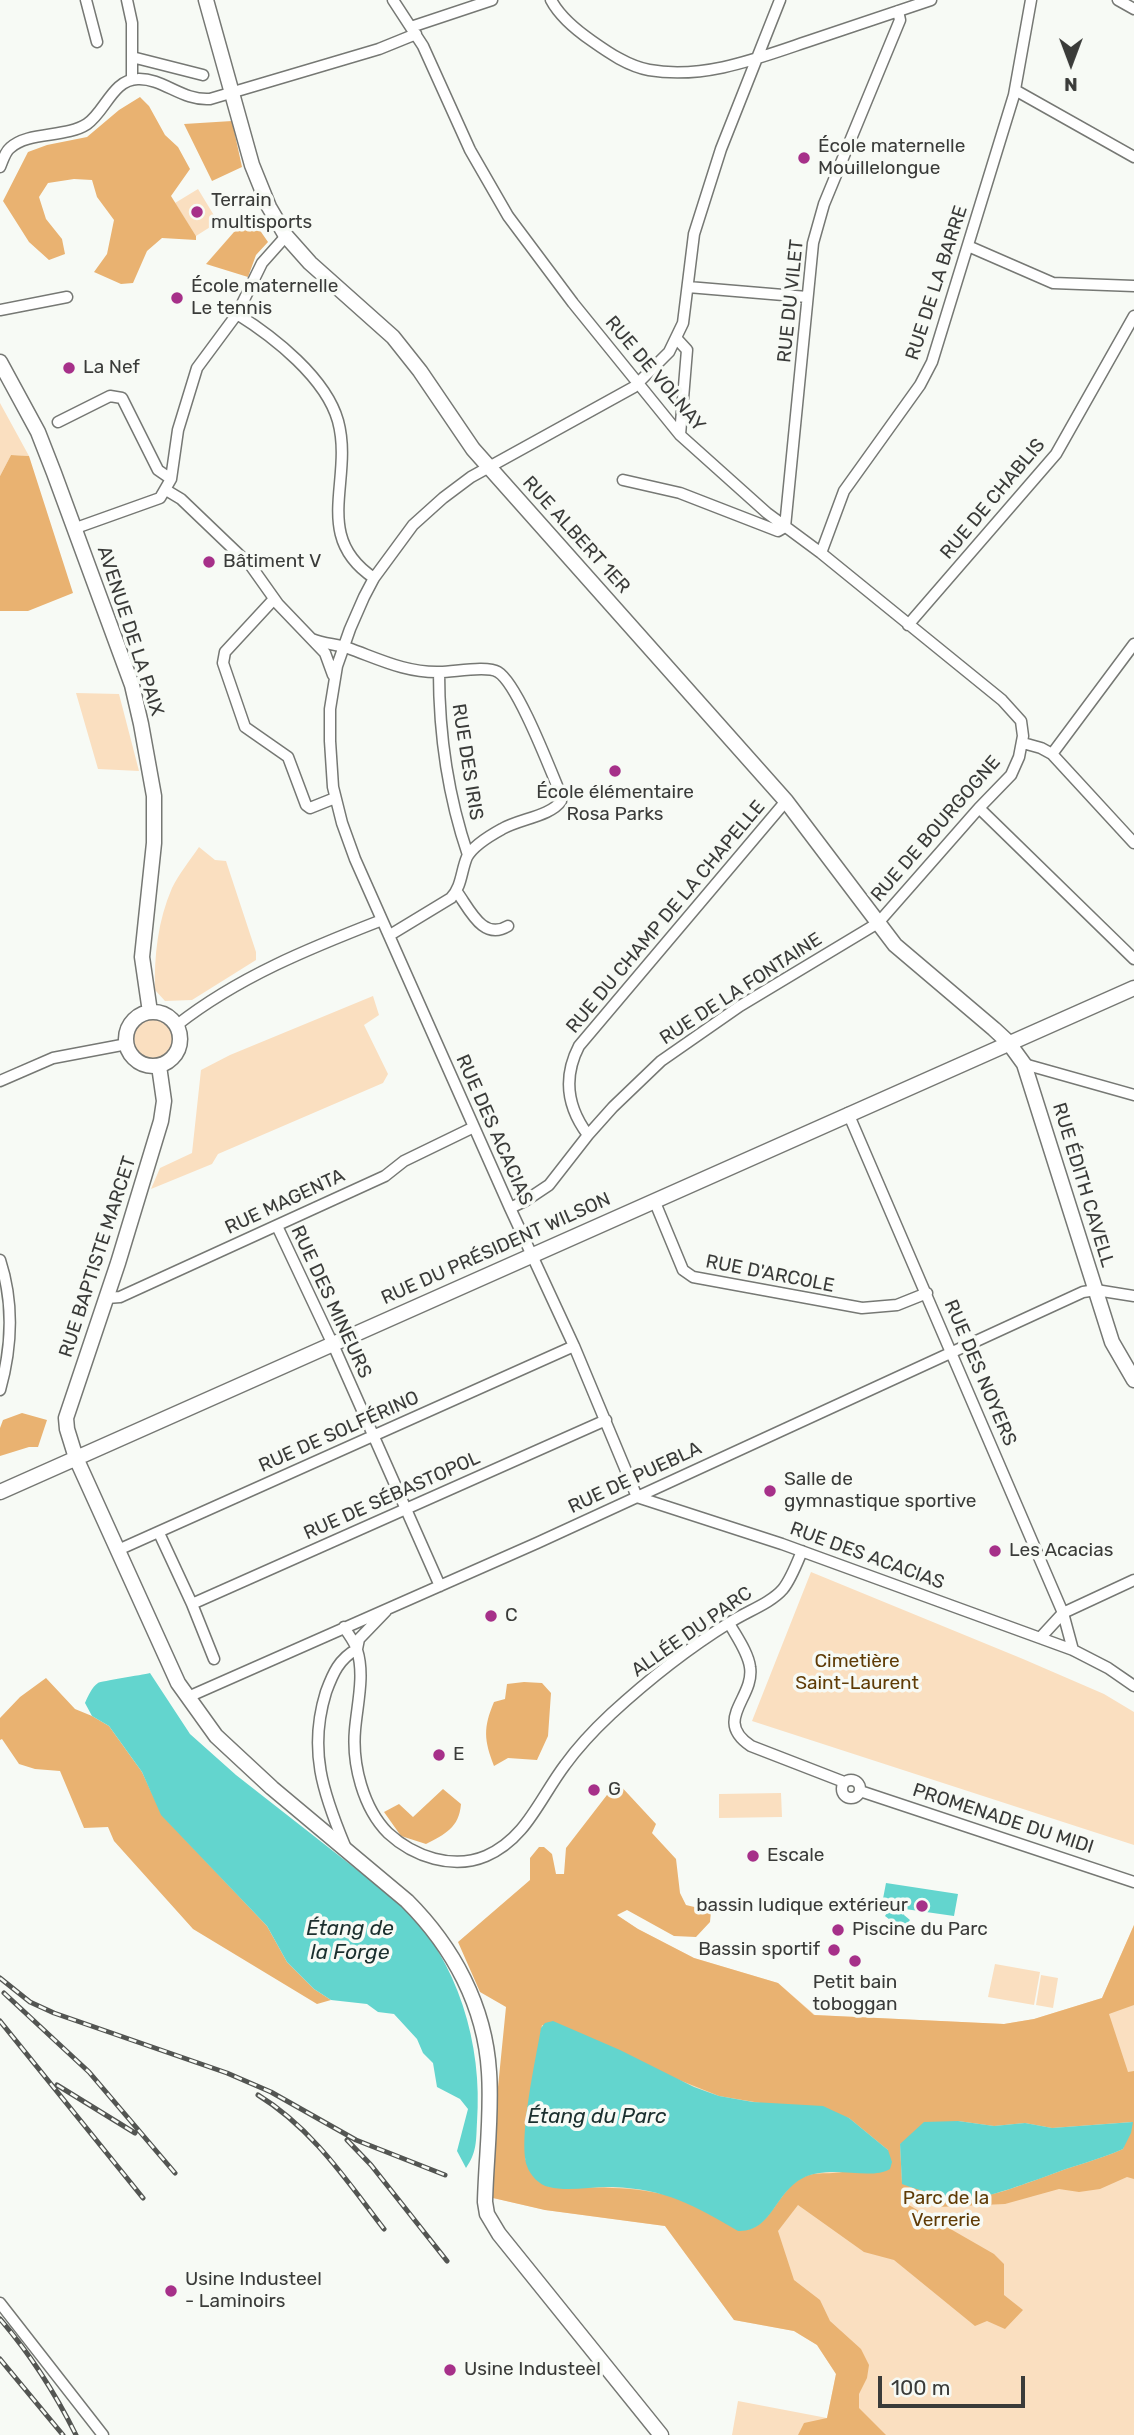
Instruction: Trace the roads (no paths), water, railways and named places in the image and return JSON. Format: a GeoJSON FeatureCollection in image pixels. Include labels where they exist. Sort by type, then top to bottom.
{"type":"FeatureCollection","features":[{"type":"Feature","properties":{"kind":"street"},"geometry":{"type":"LineString","coordinates":[[86,0],[97,42]]}},
{"type":"Feature","properties":{"kind":"street"},"geometry":{"type":"LineString","coordinates":[[127,0],[132,23],[132,80]]}},
{"type":"Feature","properties":{"kind":"street","name":"RUE ALBERT 1ER"},"geometry":{"type":"LineString","coordinates":[[206,0],[252,165],[269,207],[286,236],[310,263],[393,337],[420,371],[454,423],[490,468],[786,801],[903,953],[1008,1042]]}},
{"type":"Feature","properties":{"kind":"street","name":"RUE DE VOLNAY"},"geometry":{"type":"LineString","coordinates":[[393,0],[431,61],[470,150],[508,216],[573,303],[680,435],[785,527],[821,553],[1014,712],[1021,721],[1023,743]]}},
{"type":"Feature","properties":{"kind":"street"},"geometry":{"type":"LineString","coordinates":[[0,167],[10,147],[21,141],[68,131],[88,123],[119,87],[132,80],[147,80],[192,99],[210,99],[379,49],[413,30],[492,0]]}},
{"type":"Feature","properties":{"kind":"street"},"geometry":{"type":"LineString","coordinates":[[551,0],[557,12],[608,53],[647,69],[681,73],[706,71],[757,59],[931,0]]}},
{"type":"Feature","properties":{"kind":"street"},"geometry":{"type":"LineString","coordinates":[[680,435],[687,350],[676,338],[683,323],[694,234],[721,149],[780,0]]}},
{"type":"Feature","properties":{"kind":"street","name":"RUE DE LA BARRE"},"geometry":{"type":"LineString","coordinates":[[821,553],[844,491],[920,384],[932,362],[1015,90],[1031,0]]}},
{"type":"Feature","properties":{"kind":"street"},"geometry":{"type":"LineString","coordinates":[[1118,0],[1134,9]]}},
{"type":"Feature","properties":{"kind":"street","name":"RUE DU VILET"},"geometry":{"type":"LineString","coordinates":[[785,527],[813,243],[824,204],[900,20],[898,11]]}},
{"type":"Feature","properties":{"kind":"street"},"geometry":{"type":"LineString","coordinates":[[132,57],[203,75]]}},
{"type":"Feature","properties":{"kind":"street"},"geometry":{"type":"LineString","coordinates":[[1015,90],[1134,157]]}},
{"type":"Feature","properties":{"kind":"street"},"geometry":{"type":"LineString","coordinates":[[76,527],[160,498],[168,485],[178,430],[195,374],[205,355],[237,314],[262,263],[286,236]]}},
{"type":"Feature","properties":{"kind":"street"},"geometry":{"type":"LineString","coordinates":[[968,246],[1053,283],[1134,286]]}},
{"type":"Feature","properties":{"kind":"street"},"geometry":{"type":"LineString","coordinates":[[688,287],[807,297]]}},
{"type":"Feature","properties":{"kind":"street"},"geometry":{"type":"LineString","coordinates":[[0,310],[67,297]]}},
{"type":"Feature","properties":{"kind":"street"},"geometry":{"type":"LineString","coordinates":[[237,314],[271,338],[313,378],[328,397],[337,420],[342,448],[337,503],[339,530],[349,554],[358,566],[374,578]]}},
{"type":"Feature","properties":{"kind":"street","name":"RUE DE CHABLIS"},"geometry":{"type":"LineString","coordinates":[[908,625],[1056,454],[1134,316]]}},
{"type":"Feature","properties":{"kind":"street","name":"RUE DES ACACIAS"},"geometry":{"type":"LineString","coordinates":[[676,338],[669,352],[638,384],[455,488],[413,525],[374,578],[357,610],[344,647],[334,678],[330,709],[335,798],[355,859],[574,1346],[637,1497],[802,1551],[1073,1650],[1108,1668],[1134,1686]]}},
{"type":"Feature","properties":{"kind":"street","name":"AVENUE DE LA PAIX"},"geometry":{"type":"LineString","coordinates":[[0,362],[38,432],[76,527],[132,685],[154,796],[154,843],[142,957],[150,1012]]}},
{"type":"Feature","properties":{"kind":"street"},"geometry":{"type":"LineString","coordinates":[[58,422],[110,396],[122,398],[168,485],[251,566],[274,599],[325,653],[334,678]]}},
{"type":"Feature","properties":{"kind":"street"},"geometry":{"type":"LineString","coordinates":[[623,480],[680,493],[778,531],[785,527]]}},
{"type":"Feature","properties":{"kind":"street"},"geometry":{"type":"LineString","coordinates":[[274,599],[225,652],[223,663],[227,678],[246,727],[288,757],[306,805],[315,807],[335,798]]}},
{"type":"Feature","properties":{"kind":"street"},"geometry":{"type":"LineString","coordinates":[[312,639],[407,669],[439,673],[490,670],[499,672],[517,698],[538,739],[561,795],[557,807],[502,829],[468,855],[457,892],[442,906],[390,936]]}},
{"type":"Feature","properties":{"kind":"street"},"geometry":{"type":"LineString","coordinates":[[1052,754],[1134,644]]}},
{"type":"Feature","properties":{"kind":"street","name":"RUE DES IRIS"},"geometry":{"type":"LineString","coordinates":[[439,673],[440,722],[446,762],[468,855]]}},
{"type":"Feature","properties":{"kind":"street"},"geometry":{"type":"LineString","coordinates":[[1023,743],[1052,754],[1134,843]]}},
{"type":"Feature","properties":{"kind":"street","name":"RUE DE BOURGOGNE"},"geometry":{"type":"LineString","coordinates":[[878,923],[1011,775],[1023,743]]}},
{"type":"Feature","properties":{"kind":"street","name":"RUE DU CHAMP DE LA CHAPELLE"},"geometry":{"type":"LineString","coordinates":[[588,1135],[573,1111],[569,1084],[569,1071],[579,1046],[786,801]]}},
{"type":"Feature","properties":{"kind":"street"},"geometry":{"type":"LineString","coordinates":[[979,808],[1134,959]]}},
{"type":"Feature","properties":{"kind":"street"},"geometry":{"type":"LineString","coordinates":[[457,892],[482,927],[500,931],[509,926]]}},
{"type":"Feature","properties":{"kind":"street"},"geometry":{"type":"LineString","coordinates":[[177,1025],[206,1003],[259,973],[382,919]]}},
{"type":"Feature","properties":{"kind":"street","name":"RUE DE LA FONTAINE"},"geometry":{"type":"LineString","coordinates":[[510,1208],[550,1185],[588,1135],[636,1084],[679,1047],[740,1006],[878,923]]}},
{"type":"Feature","properties":{"kind":"street","name":"RUE DU PRÉSIDENT WILSON"},"geometry":{"type":"LineString","coordinates":[[0,1492],[1134,988]]}},
{"type":"Feature","properties":{"kind":"street"},"geometry":{"type":"LineString","coordinates":[[150,1012],[165,1015],[177,1025],[180,1041],[174,1057],[159,1066],[151,1066],[138,1062],[133,1057],[127,1044],[128,1029],[137,1017],[150,1012]]}},
{"type":"Feature","properties":{"kind":"street","name":"RUE ÉDITH CAVELL"},"geometry":{"type":"LineString","coordinates":[[1008,1042],[1024,1064],[1112,1342],[1134,1380]]}},
{"type":"Feature","properties":{"kind":"street"},"geometry":{"type":"LineString","coordinates":[[0,1081],[53,1058],[127,1044]]}},
{"type":"Feature","properties":{"kind":"street"},"geometry":{"type":"LineString","coordinates":[[1024,1064],[1134,1095]]}},
{"type":"Feature","properties":{"kind":"street","name":"RUE BAPTISTE MARCET"},"geometry":{"type":"LineString","coordinates":[[159,1066],[164,1106],[107,1298],[66,1418],[76,1458],[163,1650],[188,1697],[216,1736],[238,1758],[345,1846],[425,1919],[452,1956],[474,2001],[489,2069],[485,2202],[491,2223],[661,2435]]}},
{"type":"Feature","properties":{"kind":"street","name":"RUE DES NOYERS"},"geometry":{"type":"LineString","coordinates":[[848,1113],[1063,1613],[1073,1650]]}},
{"type":"Feature","properties":{"kind":"street","name":"RUE MAGENTA"},"geometry":{"type":"LineString","coordinates":[[107,1298],[120,1297],[385,1176],[415,1155],[474,1127]]}},
{"type":"Feature","properties":{"kind":"street","name":"RUE D'ARCOLE"},"geometry":{"type":"LineString","coordinates":[[654,1200],[683,1270],[693,1277],[862,1308],[897,1305],[927,1293]]}},
{"type":"Feature","properties":{"kind":"street","name":"RUE DES MINEURS"},"geometry":{"type":"LineString","coordinates":[[277,1226],[440,1586]]}},
{"type":"Feature","properties":{"kind":"street"},"geometry":{"type":"LineString","coordinates":[[0,1260],[10,1309],[8,1351],[0,1390]]}},
{"type":"Feature","properties":{"kind":"street"},"geometry":{"type":"LineString","coordinates":[[1096,1290],[1134,1296]]}},
{"type":"Feature","properties":{"kind":"street","name":"RUE DE PUEBLA"},"geometry":{"type":"LineString","coordinates":[[188,1697],[637,1497],[1083,1292],[1096,1290]]}},
{"type":"Feature","properties":{"kind":"street","name":"RUE DE SOLFÉRINO"},"geometry":{"type":"LineString","coordinates":[[118,1550],[574,1346]]}},
{"type":"Feature","properties":{"kind":"street","name":"RUE DE SÉBASTOPOL"},"geometry":{"type":"LineString","coordinates":[[192,1604],[606,1420]]}},
{"type":"Feature","properties":{"kind":"street"},"geometry":{"type":"LineString","coordinates":[[159,1533],[214,1659]]}},
{"type":"Feature","properties":{"kind":"street","name":"ALLÉE DU PARC"},"geometry":{"type":"LineString","coordinates":[[348,1625],[358,1644],[360,1684],[354,1746],[362,1786],[377,1819],[392,1836],[413,1850],[432,1858],[469,1861],[501,1849],[514,1839],[565,1765],[608,1717],[646,1682],[729,1623],[783,1589],[802,1551]]}},
{"type":"Feature","properties":{"kind":"street"},"geometry":{"type":"LineString","coordinates":[[1040,1638],[1063,1613],[1134,1580]]}},
{"type":"Feature","properties":{"kind":"street"},"geometry":{"type":"LineString","coordinates":[[345,1846],[324,1793],[318,1731],[325,1697],[336,1669],[389,1607]]}},
{"type":"Feature","properties":{"kind":"street","name":"PROMENADE DU MIDI"},"geometry":{"type":"LineString","coordinates":[[729,1623],[750,1667],[748,1688],[736,1709],[735,1721],[741,1739],[751,1746],[844,1782],[842,1789],[846,1796],[854,1797],[860,1791],[1134,1882]]}},
{"type":"Feature","properties":{"kind":"street"},"geometry":{"type":"LineString","coordinates":[[0,2303],[103,2435]]}},
{"type":"Feature","properties":{"kind":"water","name":"Étang de la Forge"},"geometry":{"type":"Polygon","coordinates":[[[150,1673],[190,1734],[236,1775],[402,1905],[422,1927],[438,1951],[463,2005],[476,2063],[476,2141],[466,2168],[457,2151],[468,2109],[460,2099],[437,2087],[433,2063],[423,2053],[417,2039],[394,2014],[378,2012],[367,2004],[331,2000],[314,1989],[287,1962],[267,1926],[161,1815],[142,1772],[109,1726],[92,1716],[85,1703],[98,1683],[150,1673]]]}},
{"type":"Feature","properties":{"kind":"water","name":"bassin ludique extérieur"},"geometry":{"type":"Polygon","coordinates":[[[886,1883],[958,1894],[954,1916],[905,1909],[904,1915],[910,1920],[903,1930],[885,1916],[889,1909],[882,1904],[886,1883]]]}},
{"type":"Feature","properties":{"kind":"water","name":"Étang du Parc"},"geometry":{"type":"Polygon","coordinates":[[[553,2021],[719,2096],[753,2102],[823,2106],[849,2118],[888,2150],[892,2162],[890,2169],[872,2174],[826,2172],[803,2178],[786,2192],[758,2226],[738,2231],[693,2206],[648,2191],[613,2187],[565,2189],[545,2186],[535,2179],[528,2169],[525,2137],[541,2028],[545,2023],[553,2021]]]}},
{"type":"Feature","properties":{"kind":"water"},"geometry":{"type":"Polygon","coordinates":[[[958,2121],[994,2126],[1025,2123],[1052,2128],[1133,2122],[1123,2149],[991,2195],[960,2198],[902,2184],[900,2144],[924,2122],[958,2121]]]}},
{"type":"Feature","properties":{"kind":"railway"},"geometry":{"type":"LineString","coordinates":[[0,1978],[30,2002],[54,2013],[227,2073],[271,2092],[356,2140],[445,2175]]}},
{"type":"Feature","properties":{"kind":"railway"},"geometry":{"type":"LineString","coordinates":[[4,1993],[89,2072],[175,2173]]}},
{"type":"Feature","properties":{"kind":"railway"},"geometry":{"type":"LineString","coordinates":[[0,2021],[143,2198]]}},
{"type":"Feature","properties":{"kind":"railway"},"geometry":{"type":"LineString","coordinates":[[57,2085],[135,2133]]}},
{"type":"Feature","properties":{"kind":"railway"},"geometry":{"type":"LineString","coordinates":[[258,2095],[312,2139],[384,2229]]}},
{"type":"Feature","properties":{"kind":"railway"},"geometry":{"type":"LineString","coordinates":[[347,2140],[371,2165],[447,2261]]}},
{"type":"Feature","properties":{"kind":"railway"},"geometry":{"type":"LineString","coordinates":[[0,2319],[42,2375],[76,2435]]}},
{"type":"Feature","properties":{"kind":"railway"},"geometry":{"type":"LineString","coordinates":[[0,2359],[63,2435]]}},
{"type":"Feature","properties":{"kind":"place","name":"École maternelle Mouillelongue"},"geometry":{"type":"Point","coordinates":[804,158]}},
{"type":"Feature","properties":{"kind":"place","name":"Terrain multisports"},"geometry":{"type":"Point","coordinates":[197,212]}},
{"type":"Feature","properties":{"kind":"place","name":"École maternelle Le tennis"},"geometry":{"type":"Point","coordinates":[177,298]}},
{"type":"Feature","properties":{"kind":"place","name":"La Nef"},"geometry":{"type":"Point","coordinates":[69,368]}},
{"type":"Feature","properties":{"kind":"place","name":"Bâtiment V"},"geometry":{"type":"Point","coordinates":[209,562]}},
{"type":"Feature","properties":{"kind":"place","name":"École élémentaire Rosa Parks"},"geometry":{"type":"Point","coordinates":[615,771]}},
{"type":"Feature","properties":{"kind":"place","name":"Salle de gymnastique sportive"},"geometry":{"type":"Point","coordinates":[770,1491]}},
{"type":"Feature","properties":{"kind":"place","name":"Les Acacias"},"geometry":{"type":"Point","coordinates":[995,1551]}},
{"type":"Feature","properties":{"kind":"place","name":"C"},"geometry":{"type":"Point","coordinates":[491,1616]}},
{"type":"Feature","properties":{"kind":"place","name":"E"},"geometry":{"type":"Point","coordinates":[439,1755]}},
{"type":"Feature","properties":{"kind":"place","name":"G"},"geometry":{"type":"Point","coordinates":[594,1790]}},
{"type":"Feature","properties":{"kind":"place","name":"Escale"},"geometry":{"type":"Point","coordinates":[753,1856]}},
{"type":"Feature","properties":{"kind":"place","name":"bassin ludique extérieur"},"geometry":{"type":"Point","coordinates":[922,1906]}},
{"type":"Feature","properties":{"kind":"place","name":"Piscine du Parc"},"geometry":{"type":"Point","coordinates":[838,1930]}},
{"type":"Feature","properties":{"kind":"place","name":"Bassin sportif"},"geometry":{"type":"Point","coordinates":[834,1950]}},
{"type":"Feature","properties":{"kind":"place","name":"Petit bain toboggan"},"geometry":{"type":"Point","coordinates":[855,1961]}},
{"type":"Feature","properties":{"kind":"place","name":"Usine Industeel - Laminoirs"},"geometry":{"type":"Point","coordinates":[171,2291]}},
{"type":"Feature","properties":{"kind":"place","name":"Usine Industeel"},"geometry":{"type":"Point","coordinates":[450,2370]}},
{"type":"Feature","properties":{"kind":"park label","name":"Cimetière Saint-Laurent"},"geometry":{"type":"Point","coordinates":[857,1673]}},
{"type":"Feature","properties":{"kind":"park label","name":"Parc de la Verrerie"},"geometry":{"type":"Point","coordinates":[946,2210]}}]}
